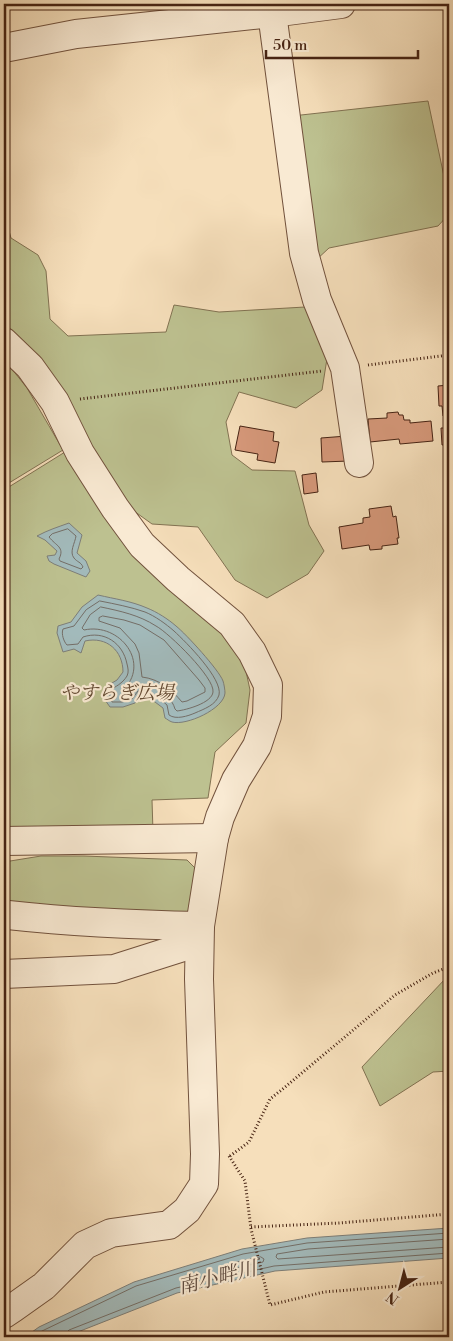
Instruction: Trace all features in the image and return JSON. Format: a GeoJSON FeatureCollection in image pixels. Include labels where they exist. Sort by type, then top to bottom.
{"type":"FeatureCollection","features":[{"type":"Feature","properties":{"kind":"street"},"geometry":{"type":"LineString","coordinates":[[4,48],[76,34],[341,4]]}},
{"type":"Feature","properties":{"kind":"street"},"geometry":{"type":"LineString","coordinates":[[272,13],[304,253],[318,300],[345,368],[359,463]]}},
{"type":"Feature","properties":{"kind":"street"},"geometry":{"type":"LineString","coordinates":[[4,342],[30,367],[55,402],[80,453],[115,508],[142,545],[178,579],[232,624],[252,652],[268,684],[267,716],[257,746],[236,780],[220,817],[214,838],[199,934],[199,979],[218,1155],[204,1184],[187,1210],[168,1224],[111,1233],[85,1245],[44,1286],[4,1314]]}},
{"type":"Feature","properties":{"kind":"street"},"geometry":{"type":"LineString","coordinates":[[4,841],[214,838]]}},
{"type":"Feature","properties":{"kind":"street"},"geometry":{"type":"LineString","coordinates":[[8,915],[199,934]]}},
{"type":"Feature","properties":{"kind":"street"},"geometry":{"type":"LineString","coordinates":[[4,974],[114,969],[199,934]]}},
{"type":"Feature","properties":{"kind":"path"},"geometry":{"type":"LineString","coordinates":[[55,402],[449,355]]}},
{"type":"Feature","properties":{"kind":"path"},"geometry":{"type":"LineString","coordinates":[[449,967],[433,973],[395,996],[270,1099],[249,1142],[218,1155],[245,1181],[251,1228],[270,1305],[324,1292],[449,1282]]}},
{"type":"Feature","properties":{"kind":"path"},"geometry":{"type":"LineString","coordinates":[[251,1228],[449,1214]]}},
{"type":"Feature","properties":{"kind":"green space"},"geometry":{"type":"Polygon","coordinates":[[[428,101],[449,200],[449,214],[438,226],[329,248],[315,261],[292,116],[428,101]]]}},
{"type":"Feature","properties":{"kind":"green space"},"geometry":{"type":"Polygon","coordinates":[[[4,213],[11,238],[38,255],[46,271],[50,319],[68,336],[166,332],[174,305],[219,312],[305,307],[329,346],[322,390],[296,408],[239,392],[226,422],[232,455],[252,470],[295,471],[309,525],[324,551],[308,574],[267,598],[235,580],[198,527],[152,524],[127,506],[4,337],[4,213]]]}},
{"type":"Feature","properties":{"kind":"green space"},"geometry":{"type":"Polygon","coordinates":[[[4,359],[27,388],[63,450],[4,486],[4,359]]]}},
{"type":"Feature","properties":{"kind":"green space","name":"やすらぎ広場"},"geometry":{"type":"Polygon","coordinates":[[[65,452],[222,629],[244,662],[250,690],[246,723],[215,752],[208,798],[152,800],[153,832],[4,830],[4,490],[65,452]]]}},
{"type":"Feature","properties":{"kind":"green space"},"geometry":{"type":"Polygon","coordinates":[[[41,856],[187,860],[200,873],[195,909],[186,914],[4,918],[4,862],[41,856]]]}},
{"type":"Feature","properties":{"kind":"green space"},"geometry":{"type":"Polygon","coordinates":[[[446,978],[449,979],[449,1071],[433,1072],[380,1106],[362,1067],[446,978]]]}},
{"type":"Feature","properties":{"kind":"water"},"geometry":{"type":"Polygon","coordinates":[[[69,523],[82,535],[77,553],[86,561],[90,571],[86,577],[49,561],[47,556],[55,555],[57,551],[45,540],[37,536],[69,523]]]}},
{"type":"Feature","properties":{"kind":"water"},"geometry":{"type":"Polygon","coordinates":[[[98,595],[147,608],[166,618],[181,630],[209,661],[223,681],[225,693],[218,705],[195,719],[178,723],[165,718],[163,708],[147,696],[140,696],[135,703],[123,707],[110,707],[105,700],[103,691],[117,680],[123,672],[117,652],[107,643],[93,640],[85,641],[81,653],[74,649],[63,652],[57,633],[58,626],[71,622],[82,607],[98,595]]]}},
{"type":"Feature","properties":{"kind":"water","name":"南小畔川"},"geometry":{"type":"Polygon","coordinates":[[[449,1228],[449,1258],[275,1271],[177,1293],[65,1337],[25,1337],[39,1327],[134,1282],[242,1249],[307,1238],[449,1228]]]}},
{"type":"Feature","properties":{"kind":"building"},"geometry":{"type":"Polygon","coordinates":[[[449,101],[449,129],[448,129],[444,102],[449,101]]]}},
{"type":"Feature","properties":{"kind":"building"},"geometry":{"type":"Polygon","coordinates":[[[449,385],[449,416],[443,416],[442,406],[439,406],[438,386],[449,385]]]}},
{"type":"Feature","properties":{"kind":"building"},"geometry":{"type":"Polygon","coordinates":[[[398,412],[399,415],[403,415],[404,420],[410,420],[410,423],[431,421],[433,441],[400,444],[399,439],[370,442],[368,419],[387,418],[387,413],[398,412]]]}},
{"type":"Feature","properties":{"kind":"building"},"geometry":{"type":"Polygon","coordinates":[[[240,426],[274,432],[273,441],[279,442],[275,463],[257,460],[258,454],[235,450],[240,426]]]}},
{"type":"Feature","properties":{"kind":"building"},"geometry":{"type":"Polygon","coordinates":[[[441,428],[449,428],[449,444],[442,445],[441,428]]]}},
{"type":"Feature","properties":{"kind":"building"},"geometry":{"type":"Polygon","coordinates":[[[347,436],[349,461],[322,462],[321,438],[347,436]]]}},
{"type":"Feature","properties":{"kind":"building"},"geometry":{"type":"Polygon","coordinates":[[[316,473],[318,492],[304,494],[302,475],[316,473]]]}},
{"type":"Feature","properties":{"kind":"building"},"geometry":{"type":"Polygon","coordinates":[[[391,506],[393,517],[396,516],[398,544],[382,546],[382,549],[370,550],[369,545],[342,549],[339,527],[363,523],[363,518],[370,517],[369,509],[391,506]]]}}]}
